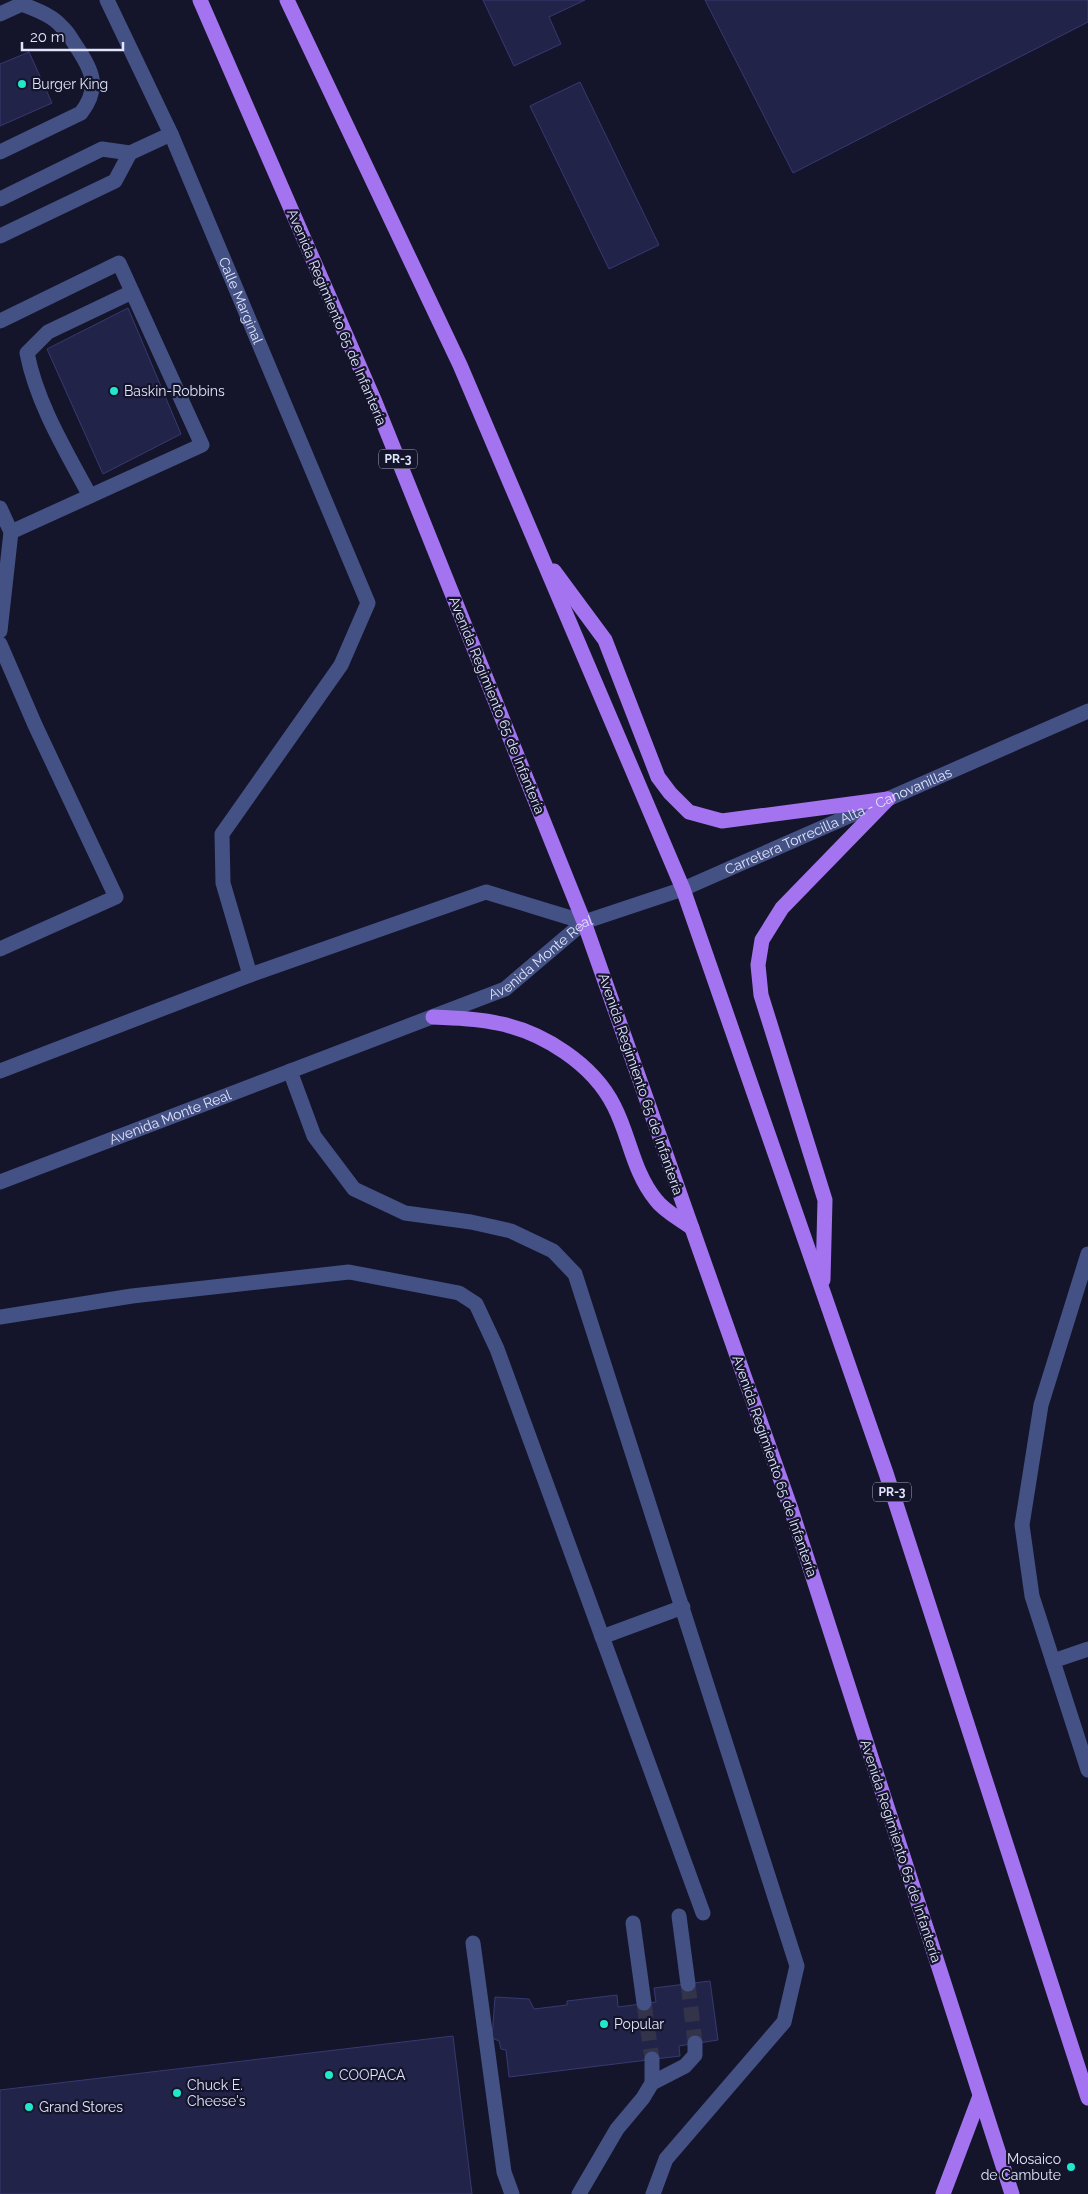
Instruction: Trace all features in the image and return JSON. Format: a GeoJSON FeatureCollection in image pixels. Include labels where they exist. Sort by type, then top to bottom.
{"type":"FeatureCollection","features":[{"type":"Feature","properties":{"kind":"main road","name":"Avenida Regimiento 65 de Infantería"},"geometry":{"type":"LineString","coordinates":[[200,0],[375,402],[584,922],[791,1509],[1012,2194]]}},
{"type":"Feature","properties":{"kind":"main road","name":"PR-3"},"geometry":{"type":"LineString","coordinates":[[287,0],[460,365],[683,890],[886,1473],[1088,2098]]}},
{"type":"Feature","properties":{"kind":"main road"},"geometry":{"type":"LineString","coordinates":[[540,551],[605,640],[658,777],[670,793],[689,812],[722,821],[888,799]]}},
{"type":"Feature","properties":{"kind":"main road"},"geometry":{"type":"LineString","coordinates":[[823,1290],[825,1200],[761,995],[758,965],[762,940],[782,908],[888,799]]}},
{"type":"Feature","properties":{"kind":"main road"},"geometry":{"type":"LineString","coordinates":[[433,1017],[474,1018],[523,1030],[544,1040],[572,1058],[596,1077],[614,1106],[641,1178],[657,1202],[692,1228]]}},
{"type":"Feature","properties":{"kind":"main road"},"geometry":{"type":"LineString","coordinates":[[943,2194],[980,2096]]}},
{"type":"Feature","properties":{"kind":"street","name":"Calle Marginal"},"geometry":{"type":"LineString","coordinates":[[107,0],[171,134],[368,603],[341,666],[222,834],[223,883],[250,975]]}},
{"type":"Feature","properties":{"kind":"street"},"geometry":{"type":"LineString","coordinates":[[0,14],[21,2],[43,12],[62,26],[90,67],[93,89],[89,103],[81,113],[0,152]]}},
{"type":"Feature","properties":{"kind":"street"},"geometry":{"type":"LineString","coordinates":[[0,236],[115,180],[130,154],[171,134]]}},
{"type":"Feature","properties":{"kind":"street"},"geometry":{"type":"LineString","coordinates":[[0,199],[102,149],[130,154]]}},
{"type":"Feature","properties":{"kind":"street"},"geometry":{"type":"LineString","coordinates":[[0,321],[119,263],[202,444],[11,532]]}},
{"type":"Feature","properties":{"kind":"street"},"geometry":{"type":"LineString","coordinates":[[90,496],[62,443],[32,377],[27,353],[48,332],[132,292]]}},
{"type":"Feature","properties":{"kind":"street"},"geometry":{"type":"LineString","coordinates":[[0,508],[11,532],[0,631]]}},
{"type":"Feature","properties":{"kind":"street"},"geometry":{"type":"LineString","coordinates":[[0,644],[35,725],[116,897],[0,949]]}},
{"type":"Feature","properties":{"kind":"street","name":"Carretera Torrecilla Alta - Canovanillas"},"geometry":{"type":"LineString","coordinates":[[584,922],[683,890],[1088,711]]}},
{"type":"Feature","properties":{"kind":"street","name":"Avenida Monte Real"},"geometry":{"type":"LineString","coordinates":[[0,1071],[250,975],[486,892],[584,922]]}},
{"type":"Feature","properties":{"kind":"street","name":"Avenida Monte Real"},"geometry":{"type":"LineString","coordinates":[[0,1182],[505,989],[584,922]]}},
{"type":"Feature","properties":{"kind":"street"},"geometry":{"type":"LineString","coordinates":[[290,1071],[314,1136],[354,1189],[405,1213],[470,1222],[511,1231],[553,1251],[576,1274],[797,1966],[784,2022],[666,2159],[653,2194]]}},
{"type":"Feature","properties":{"kind":"street"},"geometry":{"type":"LineString","coordinates":[[1088,1254],[1041,1404],[1022,1525],[1032,1596],[1088,1770]]}},
{"type":"Feature","properties":{"kind":"street"},"geometry":{"type":"LineString","coordinates":[[0,1317],[132,1296],[349,1272],[459,1293],[476,1304],[497,1348],[703,1912]]}},
{"type":"Feature","properties":{"kind":"street"},"geometry":{"type":"LineString","coordinates":[[602,1637],[683,1607]]}},
{"type":"Feature","properties":{"kind":"street"},"geometry":{"type":"LineString","coordinates":[[1052,1661],[1088,1649]]}},
{"type":"Feature","properties":{"kind":"street"},"geometry":{"type":"LineString","coordinates":[[679,1916],[688,1984]]}},
{"type":"Feature","properties":{"kind":"street"},"geometry":{"type":"LineString","coordinates":[[633,1922],[644,2004]]}},
{"type":"Feature","properties":{"kind":"street"},"geometry":{"type":"LineString","coordinates":[[473,1944],[504,2172],[512,2194]]}},
{"type":"Feature","properties":{"kind":"street"},"geometry":{"type":"LineString","coordinates":[[579,2194],[617,2129],[652,2083],[685,2066],[695,2055],[695,2043]]}},
{"type":"Feature","properties":{"kind":"street"},"geometry":{"type":"LineString","coordinates":[[652,2059],[652,2083]]}},
{"type":"Feature","properties":{"kind":"building"},"geometry":{"type":"Polygon","coordinates":[[[483,0],[585,0],[549,17],[561,44],[514,66],[483,0]]]}},
{"type":"Feature","properties":{"kind":"building"},"geometry":{"type":"Polygon","coordinates":[[[705,0],[1088,0],[1088,22],[793,173],[705,0]]]}},
{"type":"Feature","properties":{"kind":"building","name":"Burger King"},"geometry":{"type":"Polygon","coordinates":[[[29,52],[52,103],[0,126],[0,64],[29,52]]]}},
{"type":"Feature","properties":{"kind":"building"},"geometry":{"type":"Polygon","coordinates":[[[580,82],[659,245],[609,269],[530,106],[580,82]]]}},
{"type":"Feature","properties":{"kind":"building","name":"Baskin-Robbins"},"geometry":{"type":"Polygon","coordinates":[[[128,308],[181,434],[103,474],[47,349],[128,308]]]}},
{"type":"Feature","properties":{"kind":"building","name":"Popular"},"geometry":{"type":"Polygon","coordinates":[[[710,1981],[718,2040],[679,2046],[680,2056],[509,2077],[506,2050],[501,2049],[499,2041],[492,2038],[495,1997],[529,1999],[534,2009],[567,2005],[567,2001],[617,1995],[618,2007],[656,2002],[654,1988],[710,1981]]]}},
{"type":"Feature","properties":{"kind":"building"},"geometry":{"type":"Polygon","coordinates":[[[453,2036],[472,2194],[0,2194],[0,2090],[453,2036]]]}},
{"type":"Feature","properties":{"kind":"tunnel"},"geometry":{"type":"LineString","coordinates":[[688,1984],[695,2043]]}},
{"type":"Feature","properties":{"kind":"tunnel"},"geometry":{"type":"LineString","coordinates":[[644,2003],[652,2059]]}},
{"type":"Feature","properties":{"kind":"place","name":"Burger King"},"geometry":{"type":"Point","coordinates":[22,84]}},
{"type":"Feature","properties":{"kind":"place","name":"Baskin-Robbins"},"geometry":{"type":"Point","coordinates":[114,391]}},
{"type":"Feature","properties":{"kind":"place","name":"Popular"},"geometry":{"type":"Point","coordinates":[604,2024]}},
{"type":"Feature","properties":{"kind":"place","name":"COOPACA"},"geometry":{"type":"Point","coordinates":[329,2075]}},
{"type":"Feature","properties":{"kind":"place","name":"Chuck E. Cheese's"},"geometry":{"type":"Point","coordinates":[177,2093]}},
{"type":"Feature","properties":{"kind":"place","name":"Grand Stores"},"geometry":{"type":"Point","coordinates":[29,2107]}},
{"type":"Feature","properties":{"kind":"place","name":"Mosaico de Cambute"},"geometry":{"type":"Point","coordinates":[1071,2167]}}]}
